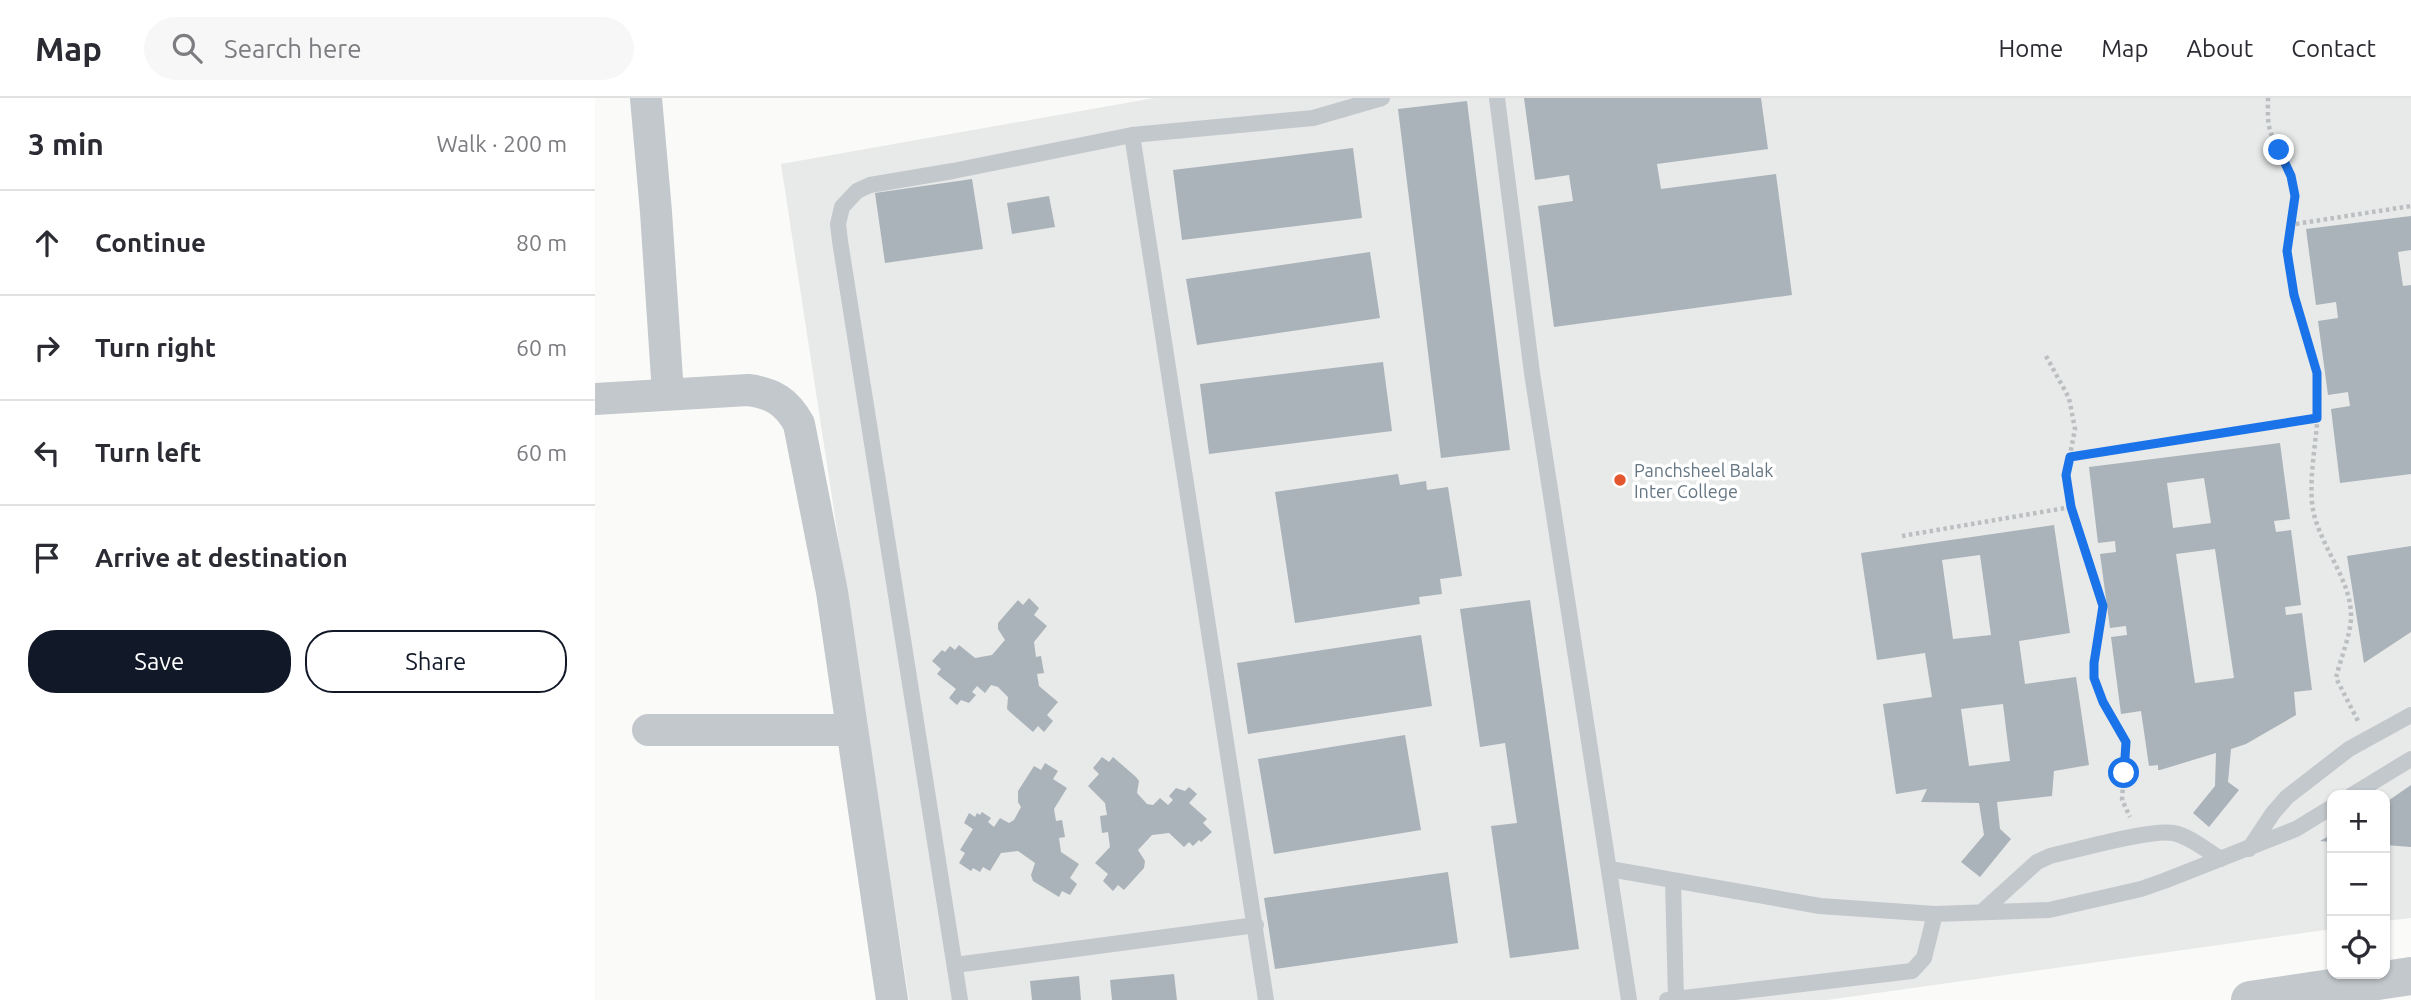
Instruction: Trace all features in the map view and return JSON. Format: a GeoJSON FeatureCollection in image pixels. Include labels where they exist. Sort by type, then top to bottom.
{"type":"FeatureCollection","features":[{"type":"Feature","properties":{"kind":"street"},"geometry":{"type":"LineString","coordinates":[[646,98],[668,394]]}},
{"type":"Feature","properties":{"kind":"street"},"geometry":{"type":"LineString","coordinates":[[595,399],[748,390],[765,392],[780,399],[791,410],[799,425],[832,592],[892,1000]]}},
{"type":"Feature","properties":{"kind":"street"},"geometry":{"type":"LineString","coordinates":[[648,730],[852,730]]}},
{"type":"Feature","properties":{"kind":"street"},"geometry":{"type":"LineString","coordinates":[[2250,1000],[2411,976]]}},
{"type":"Feature","properties":{"kind":"lane"},"geometry":{"type":"LineString","coordinates":[[960,1000],[838,224],[842,207],[857,191],[870,186],[1132,135],[1313,118],[1382,98]]}},
{"type":"Feature","properties":{"kind":"lane"},"geometry":{"type":"LineString","coordinates":[[1497,98],[1532,373],[1629,1000]]}},
{"type":"Feature","properties":{"kind":"lane"},"geometry":{"type":"LineString","coordinates":[[1132,135],[1266,1000]]}},
{"type":"Feature","properties":{"kind":"lane"},"geometry":{"type":"LineString","coordinates":[[2249,849],[2277,807],[2287,797],[2366,738],[2411,715]]}},
{"type":"Feature","properties":{"kind":"lane"},"geometry":{"type":"LineString","coordinates":[[2360,790],[2411,759]]}},
{"type":"Feature","properties":{"kind":"lane"},"geometry":{"type":"LineString","coordinates":[[1610,869],[1797,904],[1935,914],[2060,908],[2141,889],[2249,849],[2296,829],[2327,810]]}},
{"type":"Feature","properties":{"kind":"lane"},"geometry":{"type":"LineString","coordinates":[[1983,911],[2037,862],[2050,856],[2140,836],[2173,833],[2183,836],[2221,859]]}},
{"type":"Feature","properties":{"kind":"lane"},"geometry":{"type":"LineString","coordinates":[[1672,880],[1671,1000],[1912,971],[1924,958],[1935,914]]}},
{"type":"Feature","properties":{"kind":"lane"},"geometry":{"type":"LineString","coordinates":[[955,965],[1256,925]]}},
{"type":"Feature","properties":{"kind":"path"},"geometry":{"type":"LineString","coordinates":[[2268,98],[2269,129],[2291,176],[2295,196],[2287,251],[2294,295],[2317,373],[2312,504],[2320,533],[2347,594],[2352,615],[2336,678],[2366,738]]}},
{"type":"Feature","properties":{"kind":"path"},"geometry":{"type":"LineString","coordinates":[[2289,225],[2411,206]]}},
{"type":"Feature","properties":{"kind":"path"},"geometry":{"type":"LineString","coordinates":[[2046,356],[2069,398],[2075,429],[2066,475],[2071,507],[2103,606],[2094,678],[2103,702],[2126,742],[2122,800],[2140,836]]}},
{"type":"Feature","properties":{"kind":"path"},"geometry":{"type":"LineString","coordinates":[[2070,457],[2317,418]]}},
{"type":"Feature","properties":{"kind":"path"},"geometry":{"type":"LineString","coordinates":[[1902,536],[2071,507]]}},
{"type":"Feature","properties":{"kind":"shaded area","name":"Panchsheel Balak Inter College"},"geometry":{"type":"Polygon","coordinates":[[[1154,98],[2411,98],[2411,918],[2390,920],[2390,790],[2327,790],[2327,930],[1827,1000],[909,1000],[781,164],[1154,98]]]}},
{"type":"Feature","properties":{"kind":"building"},"geometry":{"type":"Polygon","coordinates":[[[1524,98],[1761,98],[1768,149],[1657,164],[1661,189],[1776,174],[1792,295],[1554,327],[1538,206],[1573,201],[1569,175],[1535,180],[1524,98]]]}},
{"type":"Feature","properties":{"kind":"building"},"geometry":{"type":"Polygon","coordinates":[[[1467,101],[1510,450],[1441,458],[1398,109],[1467,101]]]}},
{"type":"Feature","properties":{"kind":"building"},"geometry":{"type":"Polygon","coordinates":[[[1353,148],[1362,218],[1182,240],[1173,170],[1353,148]]]}},
{"type":"Feature","properties":{"kind":"building"},"geometry":{"type":"Polygon","coordinates":[[[972,179],[983,249],[885,263],[875,193],[972,179]]]}},
{"type":"Feature","properties":{"kind":"building"},"geometry":{"type":"Polygon","coordinates":[[[1049,196],[1055,227],[1012,234],[1007,203],[1049,196]]]}},
{"type":"Feature","properties":{"kind":"building"},"geometry":{"type":"Polygon","coordinates":[[[2411,216],[2411,250],[2398,252],[2403,286],[2411,285],[2411,474],[2340,483],[2331,409],[2350,406],[2348,392],[2328,395],[2318,321],[2338,318],[2336,302],[2316,305],[2306,229],[2411,216]]]}},
{"type":"Feature","properties":{"kind":"building"},"geometry":{"type":"Polygon","coordinates":[[[1370,252],[1380,318],[1197,345],[1186,279],[1370,252]]]}},
{"type":"Feature","properties":{"kind":"building"},"geometry":{"type":"Polygon","coordinates":[[[1383,362],[1392,431],[1209,454],[1200,384],[1383,362]]]}},
{"type":"Feature","properties":{"kind":"building"},"geometry":{"type":"Polygon","coordinates":[[[2280,443],[2290,519],[2274,521],[2276,532],[2291,530],[2301,605],[2285,607],[2286,615],[2302,613],[2312,690],[2294,692],[2296,715],[2246,744],[2231,749],[2228,782],[2239,790],[2209,827],[2193,813],[2215,786],[2216,753],[2158,770],[2158,765],[2149,766],[2141,711],[2121,714],[2111,637],[2127,635],[2126,626],[2110,628],[2100,554],[2116,552],[2115,541],[2098,543],[2089,467],[2280,443]],[[2204,478],[2167,483],[2173,528],[2211,523],[2204,478]],[[2215,549],[2176,554],[2195,683],[2234,678],[2215,549]]]}},
{"type":"Feature","properties":{"kind":"building"},"geometry":{"type":"Polygon","coordinates":[[[1398,474],[1400,485],[1426,481],[1427,490],[1448,487],[1462,576],[1440,579],[1442,594],[1419,597],[1420,604],[1295,623],[1275,492],[1398,474]]]}},
{"type":"Feature","properties":{"kind":"building"},"geometry":{"type":"Polygon","coordinates":[[[2054,525],[2070,633],[2019,641],[2025,684],[2076,677],[2089,765],[2054,771],[2052,796],[1997,802],[2000,829],[2011,839],[1980,877],[1961,862],[1984,835],[1979,803],[1921,802],[1927,789],[1896,794],[1883,704],[1932,697],[1925,653],[1877,660],[1861,553],[2054,525]],[[1980,555],[1942,560],[1953,639],[1991,635],[1980,555]],[[2003,704],[1961,709],[1969,766],[2010,761],[2003,704]]]}},
{"type":"Feature","properties":{"kind":"building"},"geometry":{"type":"Polygon","coordinates":[[[2411,546],[2411,632],[2364,663],[2347,556],[2411,546]]]}},
{"type":"Feature","properties":{"kind":"building"},"geometry":{"type":"Polygon","coordinates":[[[1029,598],[1039,608],[1034,615],[1047,626],[1034,642],[1036,657],[1041,656],[1044,673],[1037,674],[1039,686],[1058,702],[1047,715],[1053,721],[1044,732],[1038,726],[1033,732],[1010,712],[1007,709],[1008,697],[998,687],[991,685],[985,693],[977,686],[972,692],[976,695],[969,703],[961,700],[957,705],[949,698],[956,689],[937,674],[941,669],[932,661],[942,650],[945,652],[950,646],[955,650],[959,645],[975,658],[992,655],[1005,640],[998,629],[998,623],[1018,600],[1023,605],[1029,598]]]}},
{"type":"Feature","properties":{"kind":"building"},"geometry":{"type":"Polygon","coordinates":[[[1530,600],[1579,949],[1510,958],[1491,826],[1517,823],[1505,743],[1480,747],[1460,609],[1530,600]]]}},
{"type":"Feature","properties":{"kind":"building"},"geometry":{"type":"Polygon","coordinates":[[[1421,635],[1432,706],[1248,734],[1237,663],[1421,635]]]}},
{"type":"Feature","properties":{"kind":"building"},"geometry":{"type":"Polygon","coordinates":[[[1405,735],[1421,830],[1274,854],[1258,759],[1405,735]]]}},
{"type":"Feature","properties":{"kind":"building"},"geometry":{"type":"Polygon","coordinates":[[[1102,757],[1109,762],[1113,757],[1136,777],[1139,781],[1137,793],[1147,804],[1153,805],[1160,798],[1168,805],[1173,800],[1169,796],[1176,788],[1185,791],[1189,787],[1197,794],[1189,803],[1207,819],[1203,823],[1212,832],[1201,842],[1199,840],[1193,846],[1189,842],[1184,847],[1169,833],[1152,835],[1138,850],[1145,861],[1144,868],[1124,890],[1118,885],[1113,891],[1103,881],[1108,874],[1095,863],[1110,847],[1108,832],[1102,833],[1100,816],[1107,815],[1105,803],[1088,786],[1099,774],[1093,768],[1102,757]]]}},
{"type":"Feature","properties":{"kind":"building"},"geometry":{"type":"Polygon","coordinates":[[[1045,763],[1058,771],[1053,779],[1067,788],[1054,809],[1056,821],[1062,820],[1065,837],[1059,838],[1061,852],[1079,864],[1070,878],[1077,884],[1070,895],[1062,891],[1059,897],[1033,881],[1031,875],[1035,863],[1018,851],[1001,853],[990,871],[983,867],[980,872],[973,868],[971,871],[959,863],[965,853],[960,850],[973,829],[964,823],[969,813],[975,817],[982,812],[991,818],[988,822],[994,827],[1000,818],[1009,823],[1014,820],[1021,807],[1018,791],[1034,766],[1041,770],[1045,763]]]}},
{"type":"Feature","properties":{"kind":"building"},"geometry":{"type":"Polygon","coordinates":[[[2411,785],[2411,847],[2390,845],[2390,800],[2411,785]]]}},
{"type":"Feature","properties":{"kind":"building"},"geometry":{"type":"Polygon","coordinates":[[[1448,872],[1458,943],[1275,969],[1264,898],[1448,872]]]}},
{"type":"Feature","properties":{"kind":"building"},"geometry":{"type":"Polygon","coordinates":[[[1174,974],[1177,1000],[1112,1000],[1110,980],[1174,974]]]}},
{"type":"Feature","properties":{"kind":"building"},"geometry":{"type":"Polygon","coordinates":[[[1079,976],[1081,1000],[1032,1000],[1030,981],[1079,976]]]}},
{"type":"Feature","properties":{"kind":"place","name":"Panchsheel Balak Inter College"},"geometry":{"type":"Point","coordinates":[1620,480]}},
{"type":"Feature","properties":{"kind":"route"},"geometry":{"type":"LineString","coordinates":[[2124,773],[2126,742],[2103,702],[2094,678],[2103,606],[2071,507],[2066,475],[2070,457],[2317,418],[2317,373],[2294,295],[2287,251],[2295,196],[2291,176],[2279,150]]}}]}
